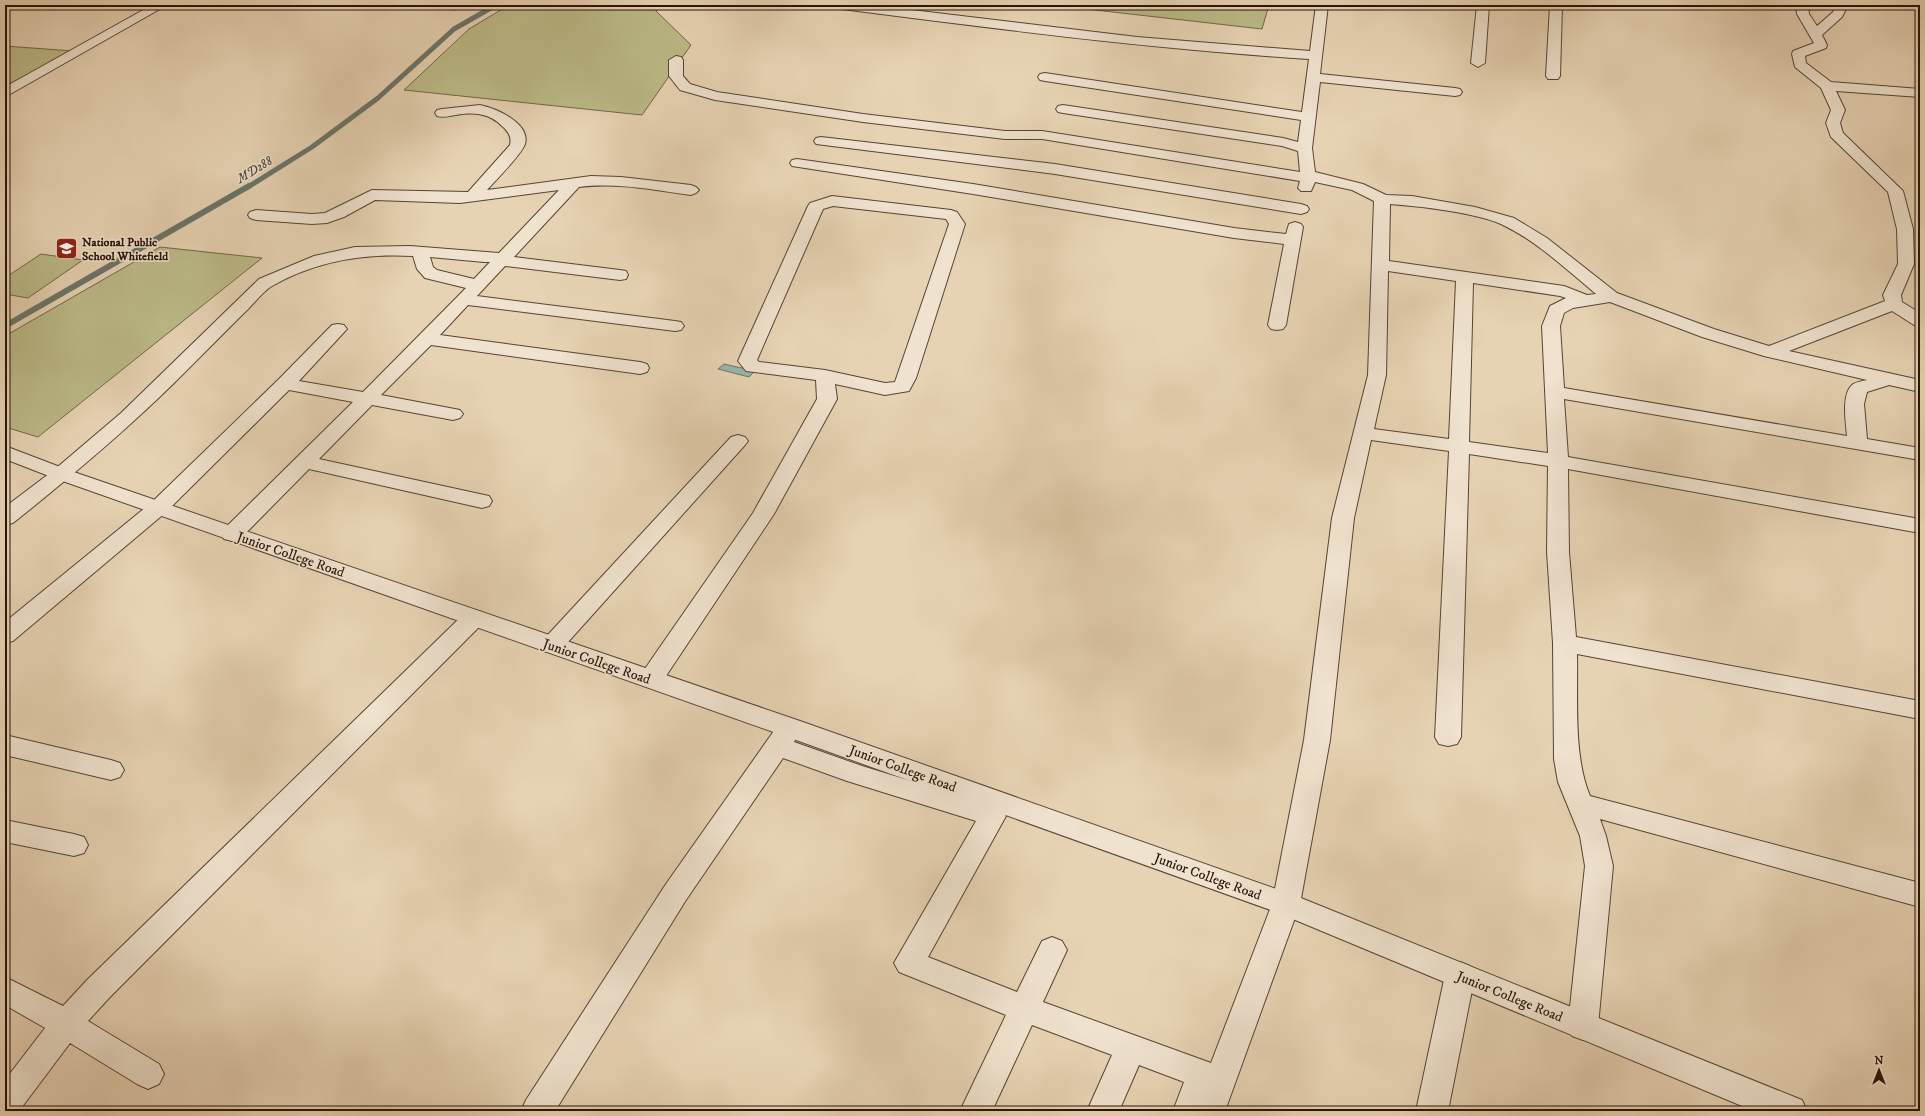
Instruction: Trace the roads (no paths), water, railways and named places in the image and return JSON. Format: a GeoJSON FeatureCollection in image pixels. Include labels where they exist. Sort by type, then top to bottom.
{"type":"FeatureCollection","features":[{"type":"Feature","properties":{"kind":"street"},"geometry":{"type":"LineString","coordinates":[[5,92],[161,5]]}},
{"type":"Feature","properties":{"kind":"street"},"geometry":{"type":"LineString","coordinates":[[842,5],[1097,37],[1253,52],[1316,56]]}},
{"type":"Feature","properties":{"kind":"street"},"geometry":{"type":"LineString","coordinates":[[1278,325],[1292,240],[1309,176],[1307,171],[1305,148],[1322,5]]}},
{"type":"Feature","properties":{"kind":"street"},"geometry":{"type":"LineString","coordinates":[[1478,63],[1483,5]]}},
{"type":"Feature","properties":{"kind":"street"},"geometry":{"type":"LineString","coordinates":[[1553,76],[1556,5]]}},
{"type":"Feature","properties":{"kind":"street"},"geometry":{"type":"LineString","coordinates":[[1802,5],[1803,14],[1821,45],[1798,54],[1800,64],[1826,86],[1838,110],[1833,123],[1836,134],[1895,191],[1905,229],[1906,264],[1892,295],[1894,304],[1920,321]]}},
{"type":"Feature","properties":{"kind":"street"},"geometry":{"type":"LineString","coordinates":[[1816,34],[1838,14],[1842,5]]}},
{"type":"Feature","properties":{"kind":"street"},"geometry":{"type":"LineString","coordinates":[[676,60],[676,76],[685,87],[715,96],[863,118],[997,134],[1042,135],[1309,176],[1365,190],[1377,194],[1382,199],[1412,201],[1476,212],[1508,221],[1541,241],[1611,297],[1708,333],[1770,352],[1920,386]]}},
{"type":"Feature","properties":{"kind":"street"},"geometry":{"type":"LineString","coordinates":[[1044,77],[1309,117]]}},
{"type":"Feature","properties":{"kind":"street"},"geometry":{"type":"LineString","coordinates":[[1313,77],[1455,92]]}},
{"type":"Feature","properties":{"kind":"street"},"geometry":{"type":"LineString","coordinates":[[1826,86],[1919,94]]}},
{"type":"Feature","properties":{"kind":"street"},"geometry":{"type":"LineString","coordinates":[[1063,109],[1283,142],[1305,148]]}},
{"type":"Feature","properties":{"kind":"street"},"geometry":{"type":"LineString","coordinates":[[442,113],[461,110],[491,111],[500,115],[513,127],[518,137],[517,146],[472,196]]}},
{"type":"Feature","properties":{"kind":"street"},"geometry":{"type":"LineString","coordinates":[[822,141],[1055,169],[1301,209]]}},
{"type":"Feature","properties":{"kind":"street"},"geometry":{"type":"LineString","coordinates":[[797,163],[980,191],[1234,233],[1292,240]]}},
{"type":"Feature","properties":{"kind":"street"},"geometry":{"type":"LineString","coordinates":[[232,534],[426,339],[575,182]]}},
{"type":"Feature","properties":{"kind":"street"},"geometry":{"type":"LineString","coordinates":[[256,215],[312,219],[327,218],[338,214],[372,195],[440,198],[472,196],[575,182],[621,182],[691,190]]}},
{"type":"Feature","properties":{"kind":"street"},"geometry":{"type":"LineString","coordinates":[[1209,1111],[1286,904],[1317,740],[1343,518],[1377,375],[1382,199]]}},
{"type":"Feature","properties":{"kind":"street"},"geometry":{"type":"LineString","coordinates":[[832,201],[951,215],[957,224],[902,387],[885,389],[825,376],[753,367],[747,361],[816,206],[832,201]]}},
{"type":"Feature","properties":{"kind":"street"},"geometry":{"type":"LineString","coordinates":[[5,518],[61,474],[128,417],[265,283],[285,273],[332,256],[375,250],[420,252],[501,259],[620,275]]}},
{"type":"Feature","properties":{"kind":"street"},"geometry":{"type":"LineString","coordinates":[[420,252],[425,269],[431,274],[476,285]]}},
{"type":"Feature","properties":{"kind":"street"},"geometry":{"type":"LineString","coordinates":[[1380,265],[1564,292],[1584,300]]}},
{"type":"Feature","properties":{"kind":"street"},"geometry":{"type":"LineString","coordinates":[[1448,737],[1465,277]]}},
{"type":"Feature","properties":{"kind":"street"},"geometry":{"type":"LineString","coordinates":[[1583,1026],[1599,866],[1593,836],[1571,782],[1567,759],[1565,643],[1558,552],[1558,461],[1551,326],[1556,310],[1568,303],[1611,297]]}},
{"type":"Feature","properties":{"kind":"street"},"geometry":{"type":"LineString","coordinates":[[463,299],[674,326]]}},
{"type":"Feature","properties":{"kind":"street"},"geometry":{"type":"LineString","coordinates":[[1770,352],[1894,304]]}},
{"type":"Feature","properties":{"kind":"street"},"geometry":{"type":"LineString","coordinates":[[5,635],[158,508],[285,384],[338,329]]}},
{"type":"Feature","properties":{"kind":"street"},"geometry":{"type":"LineString","coordinates":[[426,339],[640,368]]}},
{"type":"Feature","properties":{"kind":"street"},"geometry":{"type":"LineString","coordinates":[[1857,443],[1854,404],[1859,389],[1889,378],[1920,371]]}},
{"type":"Feature","properties":{"kind":"street"},"geometry":{"type":"LineString","coordinates":[[650,679],[763,514],[827,399],[825,376]]}},
{"type":"Feature","properties":{"kind":"street"},"geometry":{"type":"LineString","coordinates":[[285,384],[453,414]]}},
{"type":"Feature","properties":{"kind":"street"},"geometry":{"type":"LineString","coordinates":[[1554,392],[1920,454]]}},
{"type":"Feature","properties":{"kind":"street"},"geometry":{"type":"LineString","coordinates":[[1363,433],[1558,461],[1920,526]]}},
{"type":"Feature","properties":{"kind":"street"},"geometry":{"type":"LineString","coordinates":[[552,645],[738,441]]}},
{"type":"Feature","properties":{"kind":"street","name":"Junior College Road"},"geometry":{"type":"LineString","coordinates":[[5,452],[61,474],[650,679],[784,737],[862,765],[1286,904],[1791,1111]]}},
{"type":"Feature","properties":{"kind":"street"},"geometry":{"type":"LineString","coordinates":[[304,462],[482,502]]}},
{"type":"Feature","properties":{"kind":"street"},"geometry":{"type":"LineString","coordinates":[[5,1104],[66,1024],[98,989],[474,618]]}},
{"type":"Feature","properties":{"kind":"street"},"geometry":{"type":"LineString","coordinates":[[1565,643],[1920,710]]}},
{"type":"Feature","properties":{"kind":"street"},"geometry":{"type":"LineString","coordinates":[[538,1111],[676,892],[784,737]]}},
{"type":"Feature","properties":{"kind":"street"},"geometry":{"type":"LineString","coordinates":[[5,746],[110,770]]}},
{"type":"Feature","properties":{"kind":"street"},"geometry":{"type":"LineString","coordinates":[[862,765],[993,816],[909,963],[1025,1009],[1203,1074],[1189,1111]]}},
{"type":"Feature","properties":{"kind":"street"},"geometry":{"type":"LineString","coordinates":[[1581,804],[1920,895]]}},
{"type":"Feature","properties":{"kind":"street"},"geometry":{"type":"LineString","coordinates":[[5,831],[74,845]]}},
{"type":"Feature","properties":{"kind":"street"},"geometry":{"type":"LineString","coordinates":[[976,1111],[1052,950]]}},
{"type":"Feature","properties":{"kind":"street"},"geometry":{"type":"LineString","coordinates":[[1432,1111],[1460,976]]}},
{"type":"Feature","properties":{"kind":"street"},"geometry":{"type":"LineString","coordinates":[[5,990],[66,1024],[148,1074]]}},
{"type":"Feature","properties":{"kind":"street"},"geometry":{"type":"LineString","coordinates":[[1102,1111],[1131,1048]]}},
{"type":"Feature","properties":{"kind":"water"},"geometry":{"type":"Polygon","coordinates":[[[724,364],[755,371],[749,377],[718,369],[724,364]]]}},
{"type":"Feature","properties":{"kind":"waterway","name":"MD288"},"geometry":{"type":"LineString","coordinates":[[248,187],[312,147],[378,98],[454,29],[496,5]]}},
{"type":"Feature","properties":{"kind":"waterway","name":"MD288"},"geometry":{"type":"LineString","coordinates":[[5,326],[249,186]]}},
{"type":"Feature","properties":{"kind":"place","name":"National Public School Whitefield"},"geometry":{"type":"Point","coordinates":[67,249]}}]}
